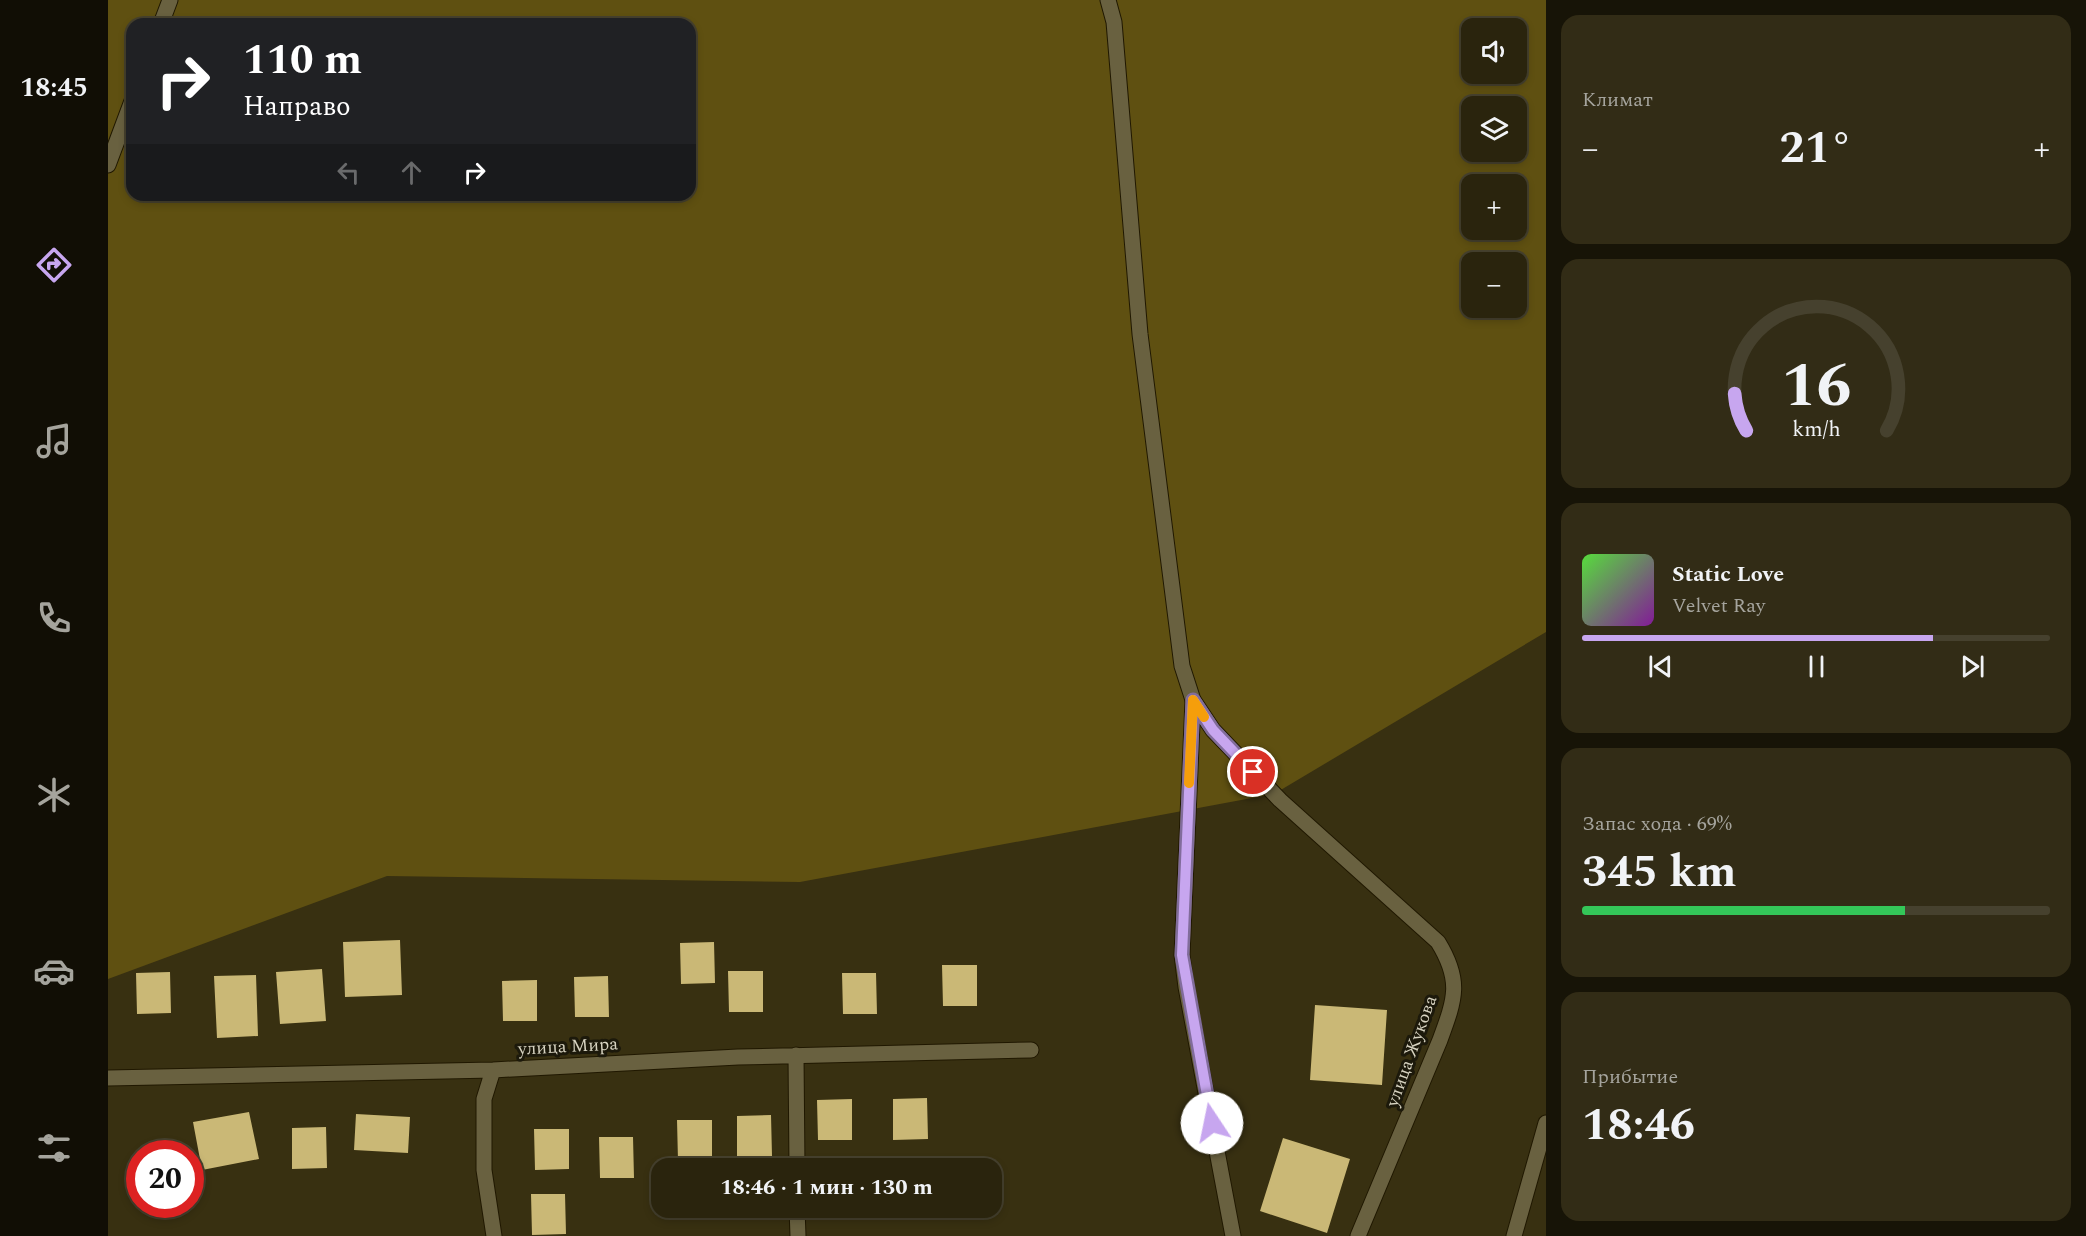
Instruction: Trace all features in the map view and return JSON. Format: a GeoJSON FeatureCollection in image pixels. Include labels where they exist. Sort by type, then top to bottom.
{"type":"FeatureCollection","features":[{"type":"Feature","properties":{"kind":"street"},"geometry":{"type":"LineString","coordinates":[[163,18],[170,0]]}},
{"type":"Feature","properties":{"kind":"street"},"geometry":{"type":"LineString","coordinates":[[1108,0],[1114,22],[1140,334],[1182,666],[1193,700],[1182,955],[1233,1236]]}},
{"type":"Feature","properties":{"kind":"street"},"geometry":{"type":"LineString","coordinates":[[108,165],[126,117]]}},
{"type":"Feature","properties":{"kind":"street","name":"улица Жукова"},"geometry":{"type":"LineString","coordinates":[[1193,700],[1213,730],[1280,800],[1438,942],[1449,960],[1454,982],[1452,1007],[1358,1236]]}},
{"type":"Feature","properties":{"kind":"street","name":"улица Мира"},"geometry":{"type":"LineString","coordinates":[[108,1078],[493,1070],[796,1055],[1031,1050]]}},
{"type":"Feature","properties":{"kind":"street"},"geometry":{"type":"LineString","coordinates":[[796,1055],[797,1158]]}},
{"type":"Feature","properties":{"kind":"street"},"geometry":{"type":"LineString","coordinates":[[493,1070],[484,1099],[484,1158],[494,1236]]}},
{"type":"Feature","properties":{"kind":"street"},"geometry":{"type":"LineString","coordinates":[[1514,1236],[1546,1123]]}},
{"type":"Feature","properties":{"kind":"street"},"geometry":{"type":"LineString","coordinates":[[797,1218],[798,1236]]}},
{"type":"Feature","properties":{"kind":"shaded area"},"geometry":{"type":"Polygon","coordinates":[[[108,0],[1546,0],[1546,632],[1274,794],[800,882],[387,876],[108,979],[108,0]]]}},
{"type":"Feature","properties":{"kind":"building"},"geometry":{"type":"Polygon","coordinates":[[[400,940],[402,995],[345,997],[343,942],[400,940]]]}},
{"type":"Feature","properties":{"kind":"building"},"geometry":{"type":"Polygon","coordinates":[[[714,942],[715,983],[681,984],[680,943],[714,942]]]}},
{"type":"Feature","properties":{"kind":"building"},"geometry":{"type":"Polygon","coordinates":[[[942,965],[977,965],[977,1006],[943,1006],[942,965]]]}},
{"type":"Feature","properties":{"kind":"building"},"geometry":{"type":"Polygon","coordinates":[[[322,969],[326,1021],[280,1024],[276,972],[322,969]]]}},
{"type":"Feature","properties":{"kind":"building"},"geometry":{"type":"Polygon","coordinates":[[[728,971],[763,971],[763,1012],[729,1012],[728,971]]]}},
{"type":"Feature","properties":{"kind":"building"},"geometry":{"type":"Polygon","coordinates":[[[170,972],[171,1013],[137,1014],[136,973],[170,972]]]}},
{"type":"Feature","properties":{"kind":"building"},"geometry":{"type":"Polygon","coordinates":[[[842,973],[876,973],[877,1014],[843,1014],[842,973]]]}},
{"type":"Feature","properties":{"kind":"building"},"geometry":{"type":"Polygon","coordinates":[[[256,975],[258,1036],[217,1038],[214,976],[256,975]]]}},
{"type":"Feature","properties":{"kind":"building"},"geometry":{"type":"Polygon","coordinates":[[[608,976],[609,1017],[575,1017],[574,977],[608,976]]]}},
{"type":"Feature","properties":{"kind":"building"},"geometry":{"type":"Polygon","coordinates":[[[537,980],[537,1021],[503,1021],[502,981],[537,980]]]}},
{"type":"Feature","properties":{"kind":"building"},"geometry":{"type":"Polygon","coordinates":[[[1315,1005],[1387,1010],[1382,1085],[1310,1080],[1315,1005]]]}},
{"type":"Feature","properties":{"kind":"building"},"geometry":{"type":"Polygon","coordinates":[[[927,1098],[928,1139],[893,1140],[893,1099],[927,1098]]]}},
{"type":"Feature","properties":{"kind":"building"},"geometry":{"type":"Polygon","coordinates":[[[852,1099],[852,1140],[818,1140],[817,1100],[852,1099]]]}},
{"type":"Feature","properties":{"kind":"building"},"geometry":{"type":"Polygon","coordinates":[[[249,1112],[259,1159],[204,1170],[204,1140],[196,1140],[193,1122],[249,1112]]]}},
{"type":"Feature","properties":{"kind":"building"},"geometry":{"type":"Polygon","coordinates":[[[356,1114],[410,1117],[408,1153],[354,1150],[356,1114]]]}},
{"type":"Feature","properties":{"kind":"building"},"geometry":{"type":"Polygon","coordinates":[[[771,1115],[772,1156],[737,1156],[737,1116],[771,1115]]]}},
{"type":"Feature","properties":{"kind":"building"},"geometry":{"type":"Polygon","coordinates":[[[677,1120],[712,1120],[712,1158],[678,1158],[677,1120]]]}},
{"type":"Feature","properties":{"kind":"building"},"geometry":{"type":"Polygon","coordinates":[[[326,1127],[327,1168],[292,1169],[292,1128],[326,1127]]]}},
{"type":"Feature","properties":{"kind":"building"},"geometry":{"type":"Polygon","coordinates":[[[534,1129],[569,1129],[569,1169],[535,1170],[534,1129]]]}},
{"type":"Feature","properties":{"kind":"building"},"geometry":{"type":"Polygon","coordinates":[[[599,1137],[633,1137],[634,1178],[600,1178],[599,1137]]]}},
{"type":"Feature","properties":{"kind":"building"},"geometry":{"type":"Polygon","coordinates":[[[1283,1138],[1350,1159],[1327,1233],[1260,1211],[1283,1138]]]}},
{"type":"Feature","properties":{"kind":"building"},"geometry":{"type":"Polygon","coordinates":[[[531,1194],[565,1194],[566,1234],[532,1235],[531,1194]]]}},
{"type":"Feature","properties":{"kind":"slow traffic"},"geometry":{"type":"LineString","coordinates":[[1189,783],[1193,700],[1204,717]]}},
{"type":"Feature","properties":{"kind":"route"},"geometry":{"type":"LineString","coordinates":[[1212,1123],[1182,955],[1193,700],[1213,730],[1253,772]]}}]}
